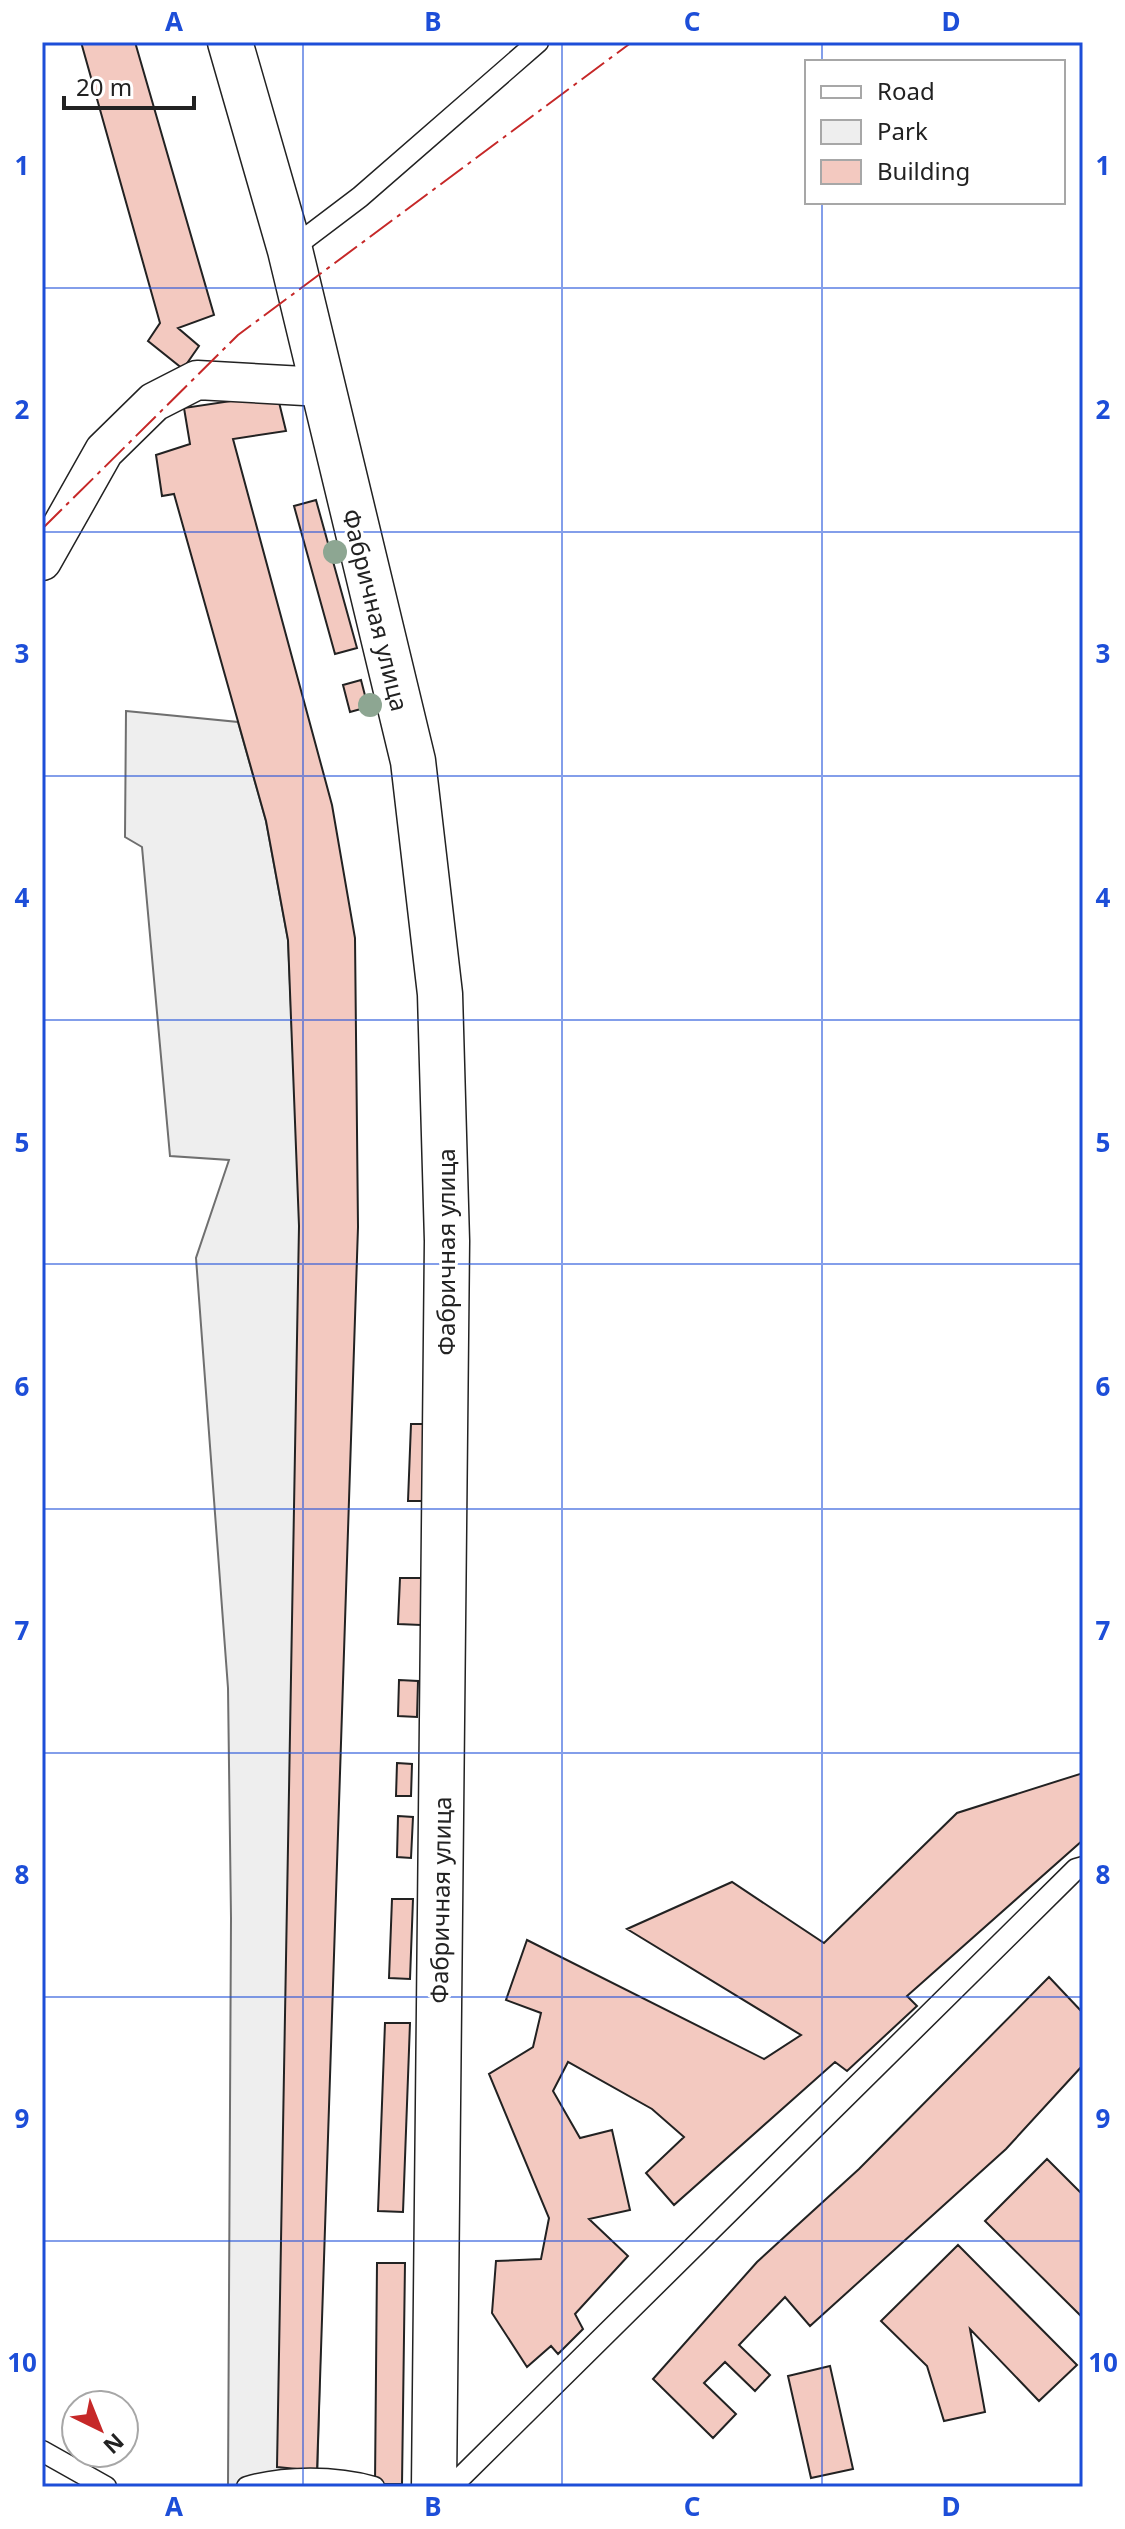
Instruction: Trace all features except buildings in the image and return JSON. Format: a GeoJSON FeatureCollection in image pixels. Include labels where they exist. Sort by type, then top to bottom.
{"type":"FeatureCollection","features":[{"type":"Feature","properties":{"kind":"street","name":"Фабричная улица"},"geometry":{"type":"LineString","coordinates":[[230,42],[290,250],[413,761],[440,994],[447,1241],[434,2487]]}},
{"type":"Feature","properties":{"kind":"street"},"geometry":{"type":"LineString","coordinates":[[42,561],[104,451],[154,402],[197,380],[322,387]]}},
{"type":"Feature","properties":{"kind":"lane"},"geometry":{"type":"LineString","coordinates":[[290,250],[360,197],[538,42]]}},
{"type":"Feature","properties":{"kind":"lane"},"geometry":{"type":"LineString","coordinates":[[451,2487],[1076,1869],[1083,1867]]}},
{"type":"Feature","properties":{"kind":"lane"},"geometry":{"type":"LineString","coordinates":[[42,2451],[106,2487]]}},
{"type":"Feature","properties":{"kind":"lane"},"geometry":{"type":"LineString","coordinates":[[247,2487],[273,2479],[358,2483],[374,2487]]}},
{"type":"Feature","properties":{"kind":"green space"},"geometry":{"type":"Polygon","coordinates":[[[126,711],[238,722],[266,821],[288,940],[331,1920],[317,2487],[228,2487],[231,1918],[228,1688],[196,1258],[229,1160],[170,1156],[142,847],[125,837],[126,711]]]}},
{"type":"Feature","properties":{"kind":"power"},"geometry":{"type":"LineString","coordinates":[[42,529],[238,335],[632,42]]}}]}
